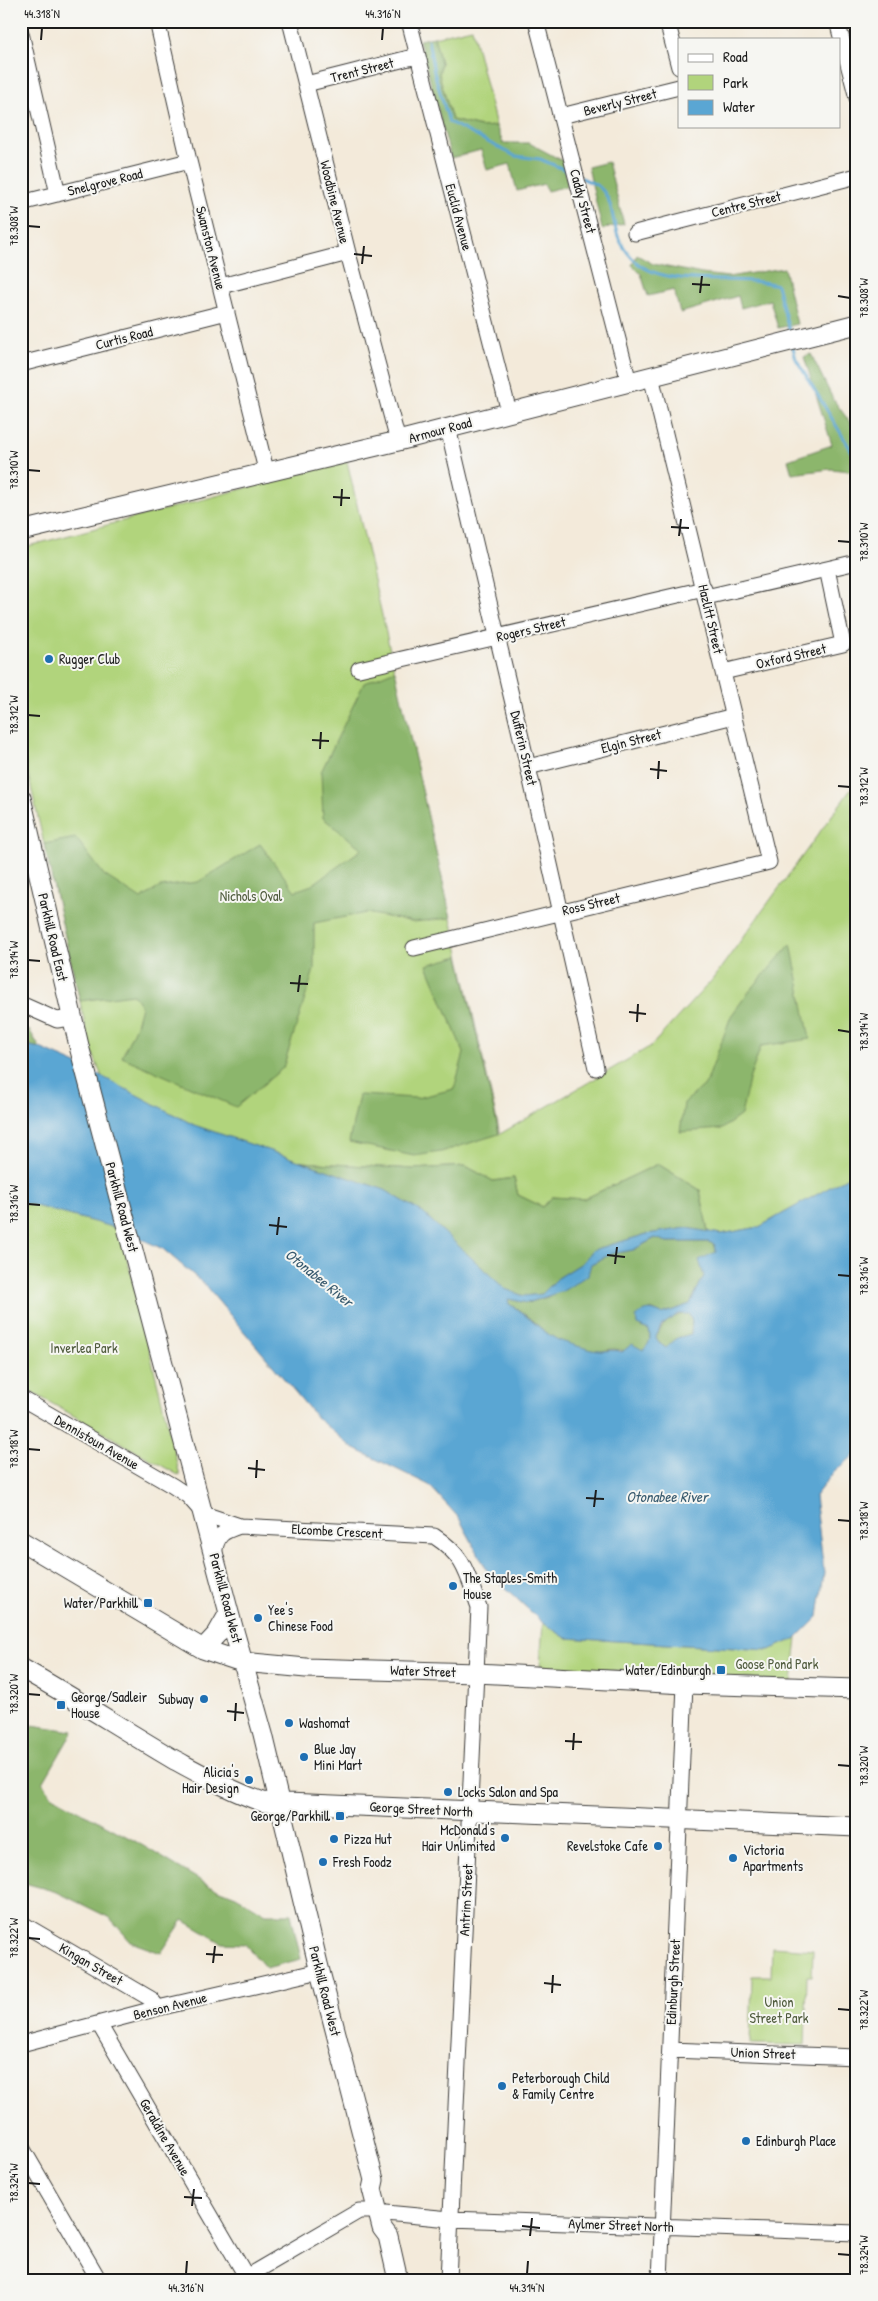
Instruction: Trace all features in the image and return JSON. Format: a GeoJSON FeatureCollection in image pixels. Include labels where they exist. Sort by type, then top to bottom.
{"type":"FeatureCollection","features":[{"type":"Feature","properties":{"kind":"main road","name":"Armour Road"},"geometry":{"type":"LineString","coordinates":[[21,531],[267,474],[857,324]]}},
{"type":"Feature","properties":{"kind":"main road","name":"Parkhill Road East"},"geometry":{"type":"LineString","coordinates":[[21,798],[72,1018]]}},
{"type":"Feature","properties":{"kind":"main road","name":"Parkhill Road West"},"geometry":{"type":"LineString","coordinates":[[72,1018],[262,1734],[374,2180],[380,2187],[382,2212],[390,2226],[388,2236],[398,2280]]}},
{"type":"Feature","properties":{"kind":"main road","name":"Water Street"},"geometry":{"type":"LineString","coordinates":[[21,1541],[203,1649],[242,1662],[306,1668],[476,1673],[685,1684],[857,1689]]}},
{"type":"Feature","properties":{"kind":"main road"},"geometry":{"type":"LineString","coordinates":[[203,1649],[217,1634],[229,1613]]}},
{"type":"Feature","properties":{"kind":"main road","name":"George Street North"},"geometry":{"type":"LineString","coordinates":[[21,1668],[132,1735],[235,1793],[263,1802],[857,1827]]}},
{"type":"Feature","properties":{"kind":"street","name":"Swanston Avenue"},"geometry":{"type":"LineString","coordinates":[[157,21],[189,161],[267,474]]}},
{"type":"Feature","properties":{"kind":"street","name":"Woodbine Avenue"},"geometry":{"type":"LineString","coordinates":[[290,21],[348,253],[398,441]]}},
{"type":"Feature","properties":{"kind":"street","name":"Euclid Avenue"},"geometry":{"type":"LineString","coordinates":[[408,21],[509,412]]}},
{"type":"Feature","properties":{"kind":"street","name":"Caddy Street"},"geometry":{"type":"LineString","coordinates":[[536,21],[629,382]]}},
{"type":"Feature","properties":{"kind":"street"},"geometry":{"type":"LineString","coordinates":[[667,21],[678,63]]}},
{"type":"Feature","properties":{"kind":"street"},"geometry":{"type":"LineString","coordinates":[[837,21],[841,43],[857,98]]}},
{"type":"Feature","properties":{"kind":"street"},"geometry":{"type":"LineString","coordinates":[[21,33],[58,194]]}},
{"type":"Feature","properties":{"kind":"street","name":"Trent Street"},"geometry":{"type":"LineString","coordinates":[[306,84],[417,56]]}},
{"type":"Feature","properties":{"kind":"street","name":"Beverly Street"},"geometry":{"type":"LineString","coordinates":[[561,116],[678,87]]}},
{"type":"Feature","properties":{"kind":"street","name":"Snelgrove Road"},"geometry":{"type":"LineString","coordinates":[[21,203],[189,161]]}},
{"type":"Feature","properties":{"kind":"street","name":"Centre Street"},"geometry":{"type":"LineString","coordinates":[[635,233],[857,176]]}},
{"type":"Feature","properties":{"kind":"street"},"geometry":{"type":"LineString","coordinates":[[221,286],[348,253]]}},
{"type":"Feature","properties":{"kind":"street","name":"Curtis Road"},"geometry":{"type":"LineString","coordinates":[[21,364],[227,312]]}},
{"type":"Feature","properties":{"kind":"street","name":"Hazlitt Street"},"geometry":{"type":"LineString","coordinates":[[651,376],[769,862]]}},
{"type":"Feature","properties":{"kind":"street","name":"Dufferin Street"},"geometry":{"type":"LineString","coordinates":[[448,428],[528,766],[596,1068]]}},
{"type":"Feature","properties":{"kind":"street","name":"Rogers Street"},"geometry":{"type":"LineString","coordinates":[[359,669],[705,593],[857,562]]}},
{"type":"Feature","properties":{"kind":"street","name":"Oxford Street"},"geometry":{"type":"LineString","coordinates":[[723,672],[843,644],[827,569]]}},
{"type":"Feature","properties":{"kind":"street","name":"Elgin Street"},"geometry":{"type":"LineString","coordinates":[[528,766],[734,716]]}},
{"type":"Feature","properties":{"kind":"street","name":"Ross Street"},"geometry":{"type":"LineString","coordinates":[[414,948],[769,862]]}},
{"type":"Feature","properties":{"kind":"street"},"geometry":{"type":"LineString","coordinates":[[21,1004],[57,1020],[72,1018]]}},
{"type":"Feature","properties":{"kind":"street","name":"Dennistoun Avenue"},"geometry":{"type":"LineString","coordinates":[[21,1398],[173,1486],[188,1496],[204,1514]]}},
{"type":"Feature","properties":{"kind":"street"},"geometry":{"type":"LineString","coordinates":[[173,1486],[192,1469]]}},
{"type":"Feature","properties":{"kind":"street","name":"Elcombe Crescent"},"geometry":{"type":"LineString","coordinates":[[204,1514],[240,1526],[434,1536]]}},
{"type":"Feature","properties":{"kind":"street"},"geometry":{"type":"LineString","coordinates":[[214,1554],[216,1541],[224,1531],[240,1526]]}},
{"type":"Feature","properties":{"kind":"street","name":"Antrim Street"},"geometry":{"type":"LineString","coordinates":[[434,1536],[451,1547],[465,1567],[479,1607],[448,2280]]}},
{"type":"Feature","properties":{"kind":"street","name":"Edinburgh Street"},"geometry":{"type":"LineString","coordinates":[[660,2280],[681,1820],[685,1684]]}},
{"type":"Feature","properties":{"kind":"street","name":"Kingan Street"},"geometry":{"type":"LineString","coordinates":[[21,1923],[151,1999],[158,2008]]}},
{"type":"Feature","properties":{"kind":"street","name":"Benson Avenue"},"geometry":{"type":"LineString","coordinates":[[21,2044],[158,2008],[320,1971]]}},
{"type":"Feature","properties":{"kind":"street","name":"Geraldine Avenue"},"geometry":{"type":"LineString","coordinates":[[99,2024],[244,2278]]}},
{"type":"Feature","properties":{"kind":"street","name":"Union Street"},"geometry":{"type":"LineString","coordinates":[[670,2050],[857,2057]]}},
{"type":"Feature","properties":{"kind":"street"},"geometry":{"type":"LineString","coordinates":[[21,2146],[99,2280]]}},
{"type":"Feature","properties":{"kind":"street","name":"Aylmer Street North"},"geometry":{"type":"LineString","coordinates":[[244,2278],[359,2212],[382,2212],[450,2219],[857,2233]]}},
{"type":"Feature","properties":{"kind":"green space"},"geometry":{"type":"Polygon","coordinates":[[[472,28],[496,126],[481,127],[452,120],[439,74],[441,63],[434,37],[472,28]]]}},
{"type":"Feature","properties":{"kind":"green space"},"geometry":{"type":"Polygon","coordinates":[[[434,37],[441,63],[439,75],[452,120],[481,127],[496,126],[503,143],[529,143],[563,161],[568,186],[547,191],[544,184],[517,191],[510,164],[487,170],[481,150],[451,158],[419,40],[434,37]]]}},
{"type":"Feature","properties":{"kind":"green space"},"geometry":{"type":"Polygon","coordinates":[[[608,162],[624,224],[602,229],[588,167],[608,162]]]}},
{"type":"Feature","properties":{"kind":"green space"},"geometry":{"type":"Polygon","coordinates":[[[637,255],[653,264],[728,277],[784,268],[797,324],[778,328],[770,300],[741,308],[738,296],[680,313],[674,290],[648,296],[641,274],[632,265],[637,255]]]}},
{"type":"Feature","properties":{"kind":"green space"},"geometry":{"type":"Polygon","coordinates":[[[811,354],[833,399],[857,432],[857,469],[849,471],[831,469],[792,474],[788,460],[832,445],[804,357],[811,354]]]}},
{"type":"Feature","properties":{"kind":"green space","name":"Nichols Oval"},"geometry":{"type":"Polygon","coordinates":[[[347,461],[500,1134],[651,1046],[712,980],[857,781],[857,1172],[759,1227],[721,1234],[708,1232],[700,1190],[658,1164],[584,1199],[552,1197],[543,1207],[518,1195],[514,1178],[493,1181],[466,1166],[413,1169],[302,1162],[194,1125],[102,1077],[90,1046],[21,743],[21,548],[347,461]]]}},
{"type":"Feature","properties":{"kind":"green space"},"geometry":{"type":"Polygon","coordinates":[[[395,670],[451,918],[414,922],[366,913],[314,923],[314,970],[283,1068],[236,1107],[122,1057],[136,1025],[141,1006],[133,994],[80,1001],[44,844],[76,838],[104,875],[141,899],[160,887],[198,882],[260,844],[295,891],[312,885],[362,849],[323,818],[321,772],[364,683],[395,670]]]}},
{"type":"Feature","properties":{"kind":"green space"},"geometry":{"type":"Polygon","coordinates":[[[791,944],[810,1039],[761,1046],[749,1080],[741,1115],[722,1129],[680,1132],[684,1103],[706,1084],[731,1016],[747,994],[791,944]]]}},
{"type":"Feature","properties":{"kind":"green space"},"geometry":{"type":"Polygon","coordinates":[[[459,956],[499,1134],[441,1152],[414,1156],[349,1142],[359,1095],[417,1098],[454,1089],[464,1053],[427,965],[459,956]]]}},
{"type":"Feature","properties":{"kind":"green space"},"geometry":{"type":"Polygon","coordinates":[[[21,1027],[30,1031],[40,1048],[21,1044],[21,1027]]]}},
{"type":"Feature","properties":{"kind":"green space"},"geometry":{"type":"Polygon","coordinates":[[[302,1162],[413,1169],[466,1166],[493,1181],[514,1178],[518,1195],[543,1207],[552,1197],[584,1199],[658,1164],[700,1190],[708,1232],[687,1228],[647,1234],[593,1250],[582,1263],[558,1278],[542,1294],[524,1296],[505,1289],[423,1213],[385,1190],[302,1162]]]}},
{"type":"Feature","properties":{"kind":"green space","name":"Inverlea Park"},"geometry":{"type":"Polygon","coordinates":[[[21,1202],[120,1229],[180,1476],[21,1386],[21,1202]]]}},
{"type":"Feature","properties":{"kind":"green space"},"geometry":{"type":"Polygon","coordinates":[[[656,1238],[667,1242],[709,1242],[715,1245],[716,1252],[701,1267],[704,1276],[690,1304],[662,1314],[651,1309],[637,1325],[649,1329],[650,1338],[646,1349],[632,1352],[613,1349],[599,1351],[565,1343],[550,1335],[509,1304],[508,1299],[527,1303],[548,1297],[591,1264],[611,1254],[633,1250],[656,1238]]]}},
{"type":"Feature","properties":{"kind":"green space"},"geometry":{"type":"Polygon","coordinates":[[[689,1313],[692,1322],[691,1334],[677,1338],[666,1348],[659,1343],[656,1337],[665,1323],[678,1315],[689,1313]]]}},
{"type":"Feature","properties":{"kind":"green space","name":"Goose Pond Park"},"geometry":{"type":"Polygon","coordinates":[[[543,1623],[566,1638],[769,1650],[797,1638],[792,1682],[540,1666],[543,1623]]]}},
{"type":"Feature","properties":{"kind":"green space"},"geometry":{"type":"Polygon","coordinates":[[[32,1725],[73,1731],[43,1783],[52,1796],[135,1841],[208,1885],[236,1896],[266,1914],[291,1914],[301,1959],[266,1968],[245,1944],[222,1943],[183,1920],[161,1953],[131,1942],[110,1918],[57,1892],[21,1882],[21,1747],[32,1725]]]}},
{"type":"Feature","properties":{"kind":"green space","name":"Union Street Park"},"geometry":{"type":"Polygon","coordinates":[[[772,1947],[813,1950],[812,1976],[807,1976],[805,2045],[750,2044],[752,1976],[771,1976],[772,1947]]]}},
{"type":"Feature","properties":{"kind":"water","name":"Otonabee River"},"geometry":{"type":"Polygon","coordinates":[[[21,1044],[40,1048],[86,1068],[194,1125],[385,1190],[423,1213],[505,1289],[524,1296],[542,1294],[558,1278],[582,1263],[593,1250],[647,1234],[687,1228],[721,1234],[759,1227],[857,1172],[857,1453],[833,1473],[815,1496],[824,1573],[818,1617],[797,1638],[769,1650],[566,1638],[543,1623],[488,1572],[459,1518],[429,1485],[353,1448],[318,1419],[203,1283],[163,1249],[120,1229],[21,1202],[21,1044]],[[655,1238],[633,1250],[611,1254],[591,1264],[588,1275],[563,1291],[527,1303],[508,1299],[509,1304],[550,1335],[564,1342],[599,1351],[616,1350],[622,1352],[632,1344],[643,1350],[649,1341],[649,1330],[637,1325],[636,1317],[648,1310],[662,1314],[690,1304],[704,1276],[699,1260],[716,1252],[715,1245],[709,1242],[667,1242],[655,1238]],[[678,1314],[661,1326],[656,1337],[659,1343],[666,1348],[677,1338],[691,1334],[692,1322],[689,1314],[678,1314]]]}},
{"type":"Feature","properties":{"kind":"waterway"},"geometry":{"type":"LineString","coordinates":[[428,40],[434,72],[449,122],[515,156],[540,159],[570,172]]}},
{"type":"Feature","properties":{"kind":"waterway"},"geometry":{"type":"LineString","coordinates":[[582,178],[597,186],[607,196],[618,236],[628,254],[646,269],[663,275],[681,278],[742,280],[777,285],[790,334]]}},
{"type":"Feature","properties":{"kind":"waterway"},"geometry":{"type":"LineString","coordinates":[[793,348],[796,359],[854,455],[857,455]]}},
{"type":"Feature","properties":{"kind":"place","name":"Rugger Club"},"geometry":{"type":"Point","coordinates":[49,659]}},
{"type":"Feature","properties":{"kind":"place","name":"The Staples-Smith House"},"geometry":{"type":"Point","coordinates":[453,1586]}},
{"type":"Feature","properties":{"kind":"place","name":"Water/Parkhill"},"geometry":{"type":"Point","coordinates":[148,1603]}},
{"type":"Feature","properties":{"kind":"place","name":"Yee's Chinese Food"},"geometry":{"type":"Point","coordinates":[258,1618]}},
{"type":"Feature","properties":{"kind":"place","name":"Water/Edinburgh"},"geometry":{"type":"Point","coordinates":[721,1670]}},
{"type":"Feature","properties":{"kind":"place","name":"Subway"},"geometry":{"type":"Point","coordinates":[204,1699]}},
{"type":"Feature","properties":{"kind":"place","name":"George/Sadleir House"},"geometry":{"type":"Point","coordinates":[61,1705]}},
{"type":"Feature","properties":{"kind":"place","name":"Washomat"},"geometry":{"type":"Point","coordinates":[289,1723]}},
{"type":"Feature","properties":{"kind":"place","name":"Blue Jay Mini Mart"},"geometry":{"type":"Point","coordinates":[304,1757]}},
{"type":"Feature","properties":{"kind":"place","name":"Alicia's Hair Design"},"geometry":{"type":"Point","coordinates":[249,1780]}},
{"type":"Feature","properties":{"kind":"place","name":"Locks Salon and Spa"},"geometry":{"type":"Point","coordinates":[448,1792]}},
{"type":"Feature","properties":{"kind":"place","name":"George/Parkhill"},"geometry":{"type":"Point","coordinates":[340,1816]}},
{"type":"Feature","properties":{"kind":"place","name":"McDonald's Hair Unlimited"},"geometry":{"type":"Point","coordinates":[505,1838]}},
{"type":"Feature","properties":{"kind":"place","name":"Pizza Hut"},"geometry":{"type":"Point","coordinates":[334,1839]}},
{"type":"Feature","properties":{"kind":"place","name":"Revelstoke Cafe"},"geometry":{"type":"Point","coordinates":[658,1846]}},
{"type":"Feature","properties":{"kind":"place","name":"Victoria Apartments"},"geometry":{"type":"Point","coordinates":[733,1858]}},
{"type":"Feature","properties":{"kind":"place","name":"Fresh Foodz"},"geometry":{"type":"Point","coordinates":[323,1862]}},
{"type":"Feature","properties":{"kind":"place","name":"Peterborough Child & Family Centre"},"geometry":{"type":"Point","coordinates":[502,2086]}},
{"type":"Feature","properties":{"kind":"place","name":"Edinburgh Place"},"geometry":{"type":"Point","coordinates":[746,2141]}}]}
